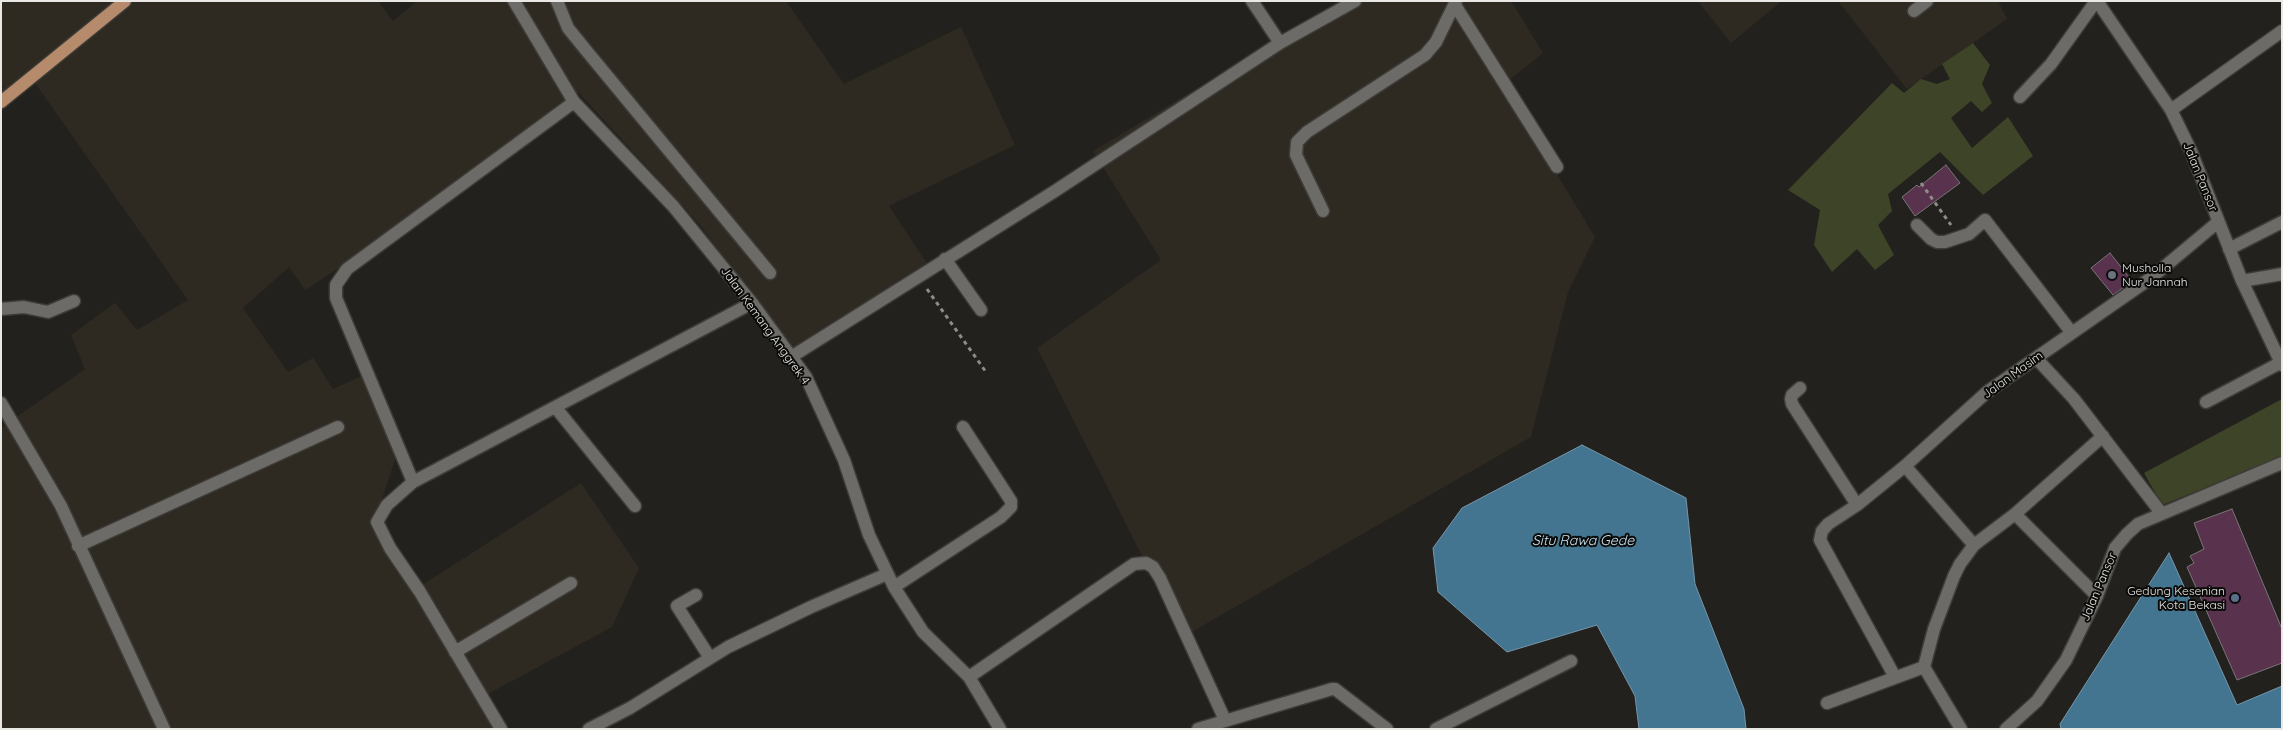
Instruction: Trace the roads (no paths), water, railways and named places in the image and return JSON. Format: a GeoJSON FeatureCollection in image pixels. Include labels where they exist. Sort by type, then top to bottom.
{"type":"FeatureCollection","features":[{"type":"Feature","properties":{"kind":"main road"},"geometry":{"type":"LineString","coordinates":[[1,102],[125,1]]}},
{"type":"Feature","properties":{"kind":"street","name":"Jalan Kemang Anggrek 4"},"geometry":{"type":"LineString","coordinates":[[514,1],[574,102],[673,206],[752,303],[806,377],[844,460],[869,535],[894,587],[923,632],[969,676],[1000,729]]}},
{"type":"Feature","properties":{"kind":"street"},"geometry":{"type":"LineString","coordinates":[[557,1],[568,28],[584,49],[770,273]]}},
{"type":"Feature","properties":{"kind":"street"},"geometry":{"type":"LineString","coordinates":[[1252,1],[1280,43]]}},
{"type":"Feature","properties":{"kind":"street"},"geometry":{"type":"LineString","coordinates":[[791,357],[1055,191],[1280,43],[1355,1]]}},
{"type":"Feature","properties":{"kind":"street"},"geometry":{"type":"LineString","coordinates":[[1914,10],[1927,1]]}},
{"type":"Feature","properties":{"kind":"street"},"geometry":{"type":"LineString","coordinates":[[2020,97],[2051,64],[2096,1]]}},
{"type":"Feature","properties":{"kind":"street","name":"Jalan Pansor"},"geometry":{"type":"LineString","coordinates":[[2096,1],[2171,110],[2191,151],[2242,281],[2279,364]]}},
{"type":"Feature","properties":{"kind":"street"},"geometry":{"type":"LineString","coordinates":[[1455,3],[1557,167]]}},
{"type":"Feature","properties":{"kind":"street"},"geometry":{"type":"LineString","coordinates":[[1323,211],[1296,155],[1297,142],[1307,132],[1425,55],[1436,42],[1455,3]]}},
{"type":"Feature","properties":{"kind":"street"},"geometry":{"type":"LineString","coordinates":[[2171,110],[2282,31]]}},
{"type":"Feature","properties":{"kind":"street"},"geometry":{"type":"LineString","coordinates":[[413,482],[336,298],[336,285],[347,269],[574,102]]}},
{"type":"Feature","properties":{"kind":"street"},"geometry":{"type":"LineString","coordinates":[[1917,225],[1938,242],[1945,242],[1969,234],[1985,220],[2072,333]]}},
{"type":"Feature","properties":{"kind":"street","name":"Jalan Masim"},"geometry":{"type":"LineString","coordinates":[[1896,677],[1820,540],[1822,531],[1828,524],[1856,505],[1904,466],[1987,392],[2151,278],[2218,222]]}},
{"type":"Feature","properties":{"kind":"street"},"geometry":{"type":"LineString","coordinates":[[2229,249],[2282,222]]}},
{"type":"Feature","properties":{"kind":"street"},"geometry":{"type":"LineString","coordinates":[[945,259],[981,310]]}},
{"type":"Feature","properties":{"kind":"street"},"geometry":{"type":"LineString","coordinates":[[2242,281],[2282,274]]}},
{"type":"Feature","properties":{"kind":"street"},"geometry":{"type":"LineString","coordinates":[[1,309],[24,307],[48,312],[74,302]]}},
{"type":"Feature","properties":{"kind":"street"},"geometry":{"type":"LineString","coordinates":[[497,728],[455,652],[420,592],[390,548],[377,522],[387,505],[413,482],[752,303]]}},
{"type":"Feature","properties":{"kind":"street"},"geometry":{"type":"LineString","coordinates":[[2036,358],[2074,399],[2162,514]]}},
{"type":"Feature","properties":{"kind":"street"},"geometry":{"type":"LineString","coordinates":[[2206,402],[2279,364]]}},
{"type":"Feature","properties":{"kind":"street"},"geometry":{"type":"LineString","coordinates":[[1800,388],[1790,399],[1792,404],[1856,505]]}},
{"type":"Feature","properties":{"kind":"street"},"geometry":{"type":"LineString","coordinates":[[1,403],[61,506],[164,729]]}},
{"type":"Feature","properties":{"kind":"street"},"geometry":{"type":"LineString","coordinates":[[556,408],[635,506]]}},
{"type":"Feature","properties":{"kind":"street"},"geometry":{"type":"LineString","coordinates":[[78,546],[338,427]]}},
{"type":"Feature","properties":{"kind":"street"},"geometry":{"type":"LineString","coordinates":[[894,587],[1001,517],[1011,507],[1011,501],[963,427]]}},
{"type":"Feature","properties":{"kind":"street"},"geometry":{"type":"LineString","coordinates":[[1961,729],[1924,667],[1934,629],[1954,576],[1974,545],[2015,514],[2103,436]]}},
{"type":"Feature","properties":{"kind":"street","name":"Jalan Pansor"},"geometry":{"type":"LineString","coordinates":[[2008,728],[2037,700],[2066,660],[2097,596],[2115,548],[2127,534],[2138,524],[2282,463]]}},
{"type":"Feature","properties":{"kind":"street"},"geometry":{"type":"LineString","coordinates":[[1904,466],[1974,545]]}},
{"type":"Feature","properties":{"kind":"street"},"geometry":{"type":"LineString","coordinates":[[2015,514],[2097,596]]}},
{"type":"Feature","properties":{"kind":"street"},"geometry":{"type":"LineString","coordinates":[[969,676],[1134,564],[1146,562],[1153,567],[1160,578],[1225,720]]}},
{"type":"Feature","properties":{"kind":"street"},"geometry":{"type":"LineString","coordinates":[[589,729],[630,708],[728,647],[810,607],[888,574]]}},
{"type":"Feature","properties":{"kind":"street"},"geometry":{"type":"LineString","coordinates":[[455,652],[571,583]]}},
{"type":"Feature","properties":{"kind":"street"},"geometry":{"type":"LineString","coordinates":[[696,594],[677,606],[710,658]]}},
{"type":"Feature","properties":{"kind":"street"},"geometry":{"type":"LineString","coordinates":[[1436,729],[1571,661]]}},
{"type":"Feature","properties":{"kind":"street"},"geometry":{"type":"LineString","coordinates":[[1828,704],[1924,667]]}},
{"type":"Feature","properties":{"kind":"street"},"geometry":{"type":"LineString","coordinates":[[1198,729],[1332,688],[1388,729]]}},
{"type":"Feature","properties":{"kind":"water","name":"Situ Rawa Gede"},"geometry":{"type":"Polygon","coordinates":[[[1582,445],[1686,498],[1695,584],[1744,709],[1746,729],[1639,729],[1635,696],[1597,625],[1507,652],[1438,592],[1433,548],[1462,508],[1582,445]]]}},
{"type":"Feature","properties":{"kind":"water"},"geometry":{"type":"Polygon","coordinates":[[[2169,553],[2237,705],[2282,686],[2282,729],[2061,729],[2060,724],[2169,553]]]}},
{"type":"Feature","properties":{"kind":"place","name":"Musholla Nur Jannah"},"geometry":{"type":"Point","coordinates":[2112,275]}},
{"type":"Feature","properties":{"kind":"place","name":"Gedung Kesenian Kota Bekasi"},"geometry":{"type":"Point","coordinates":[2235,598]}}]}
